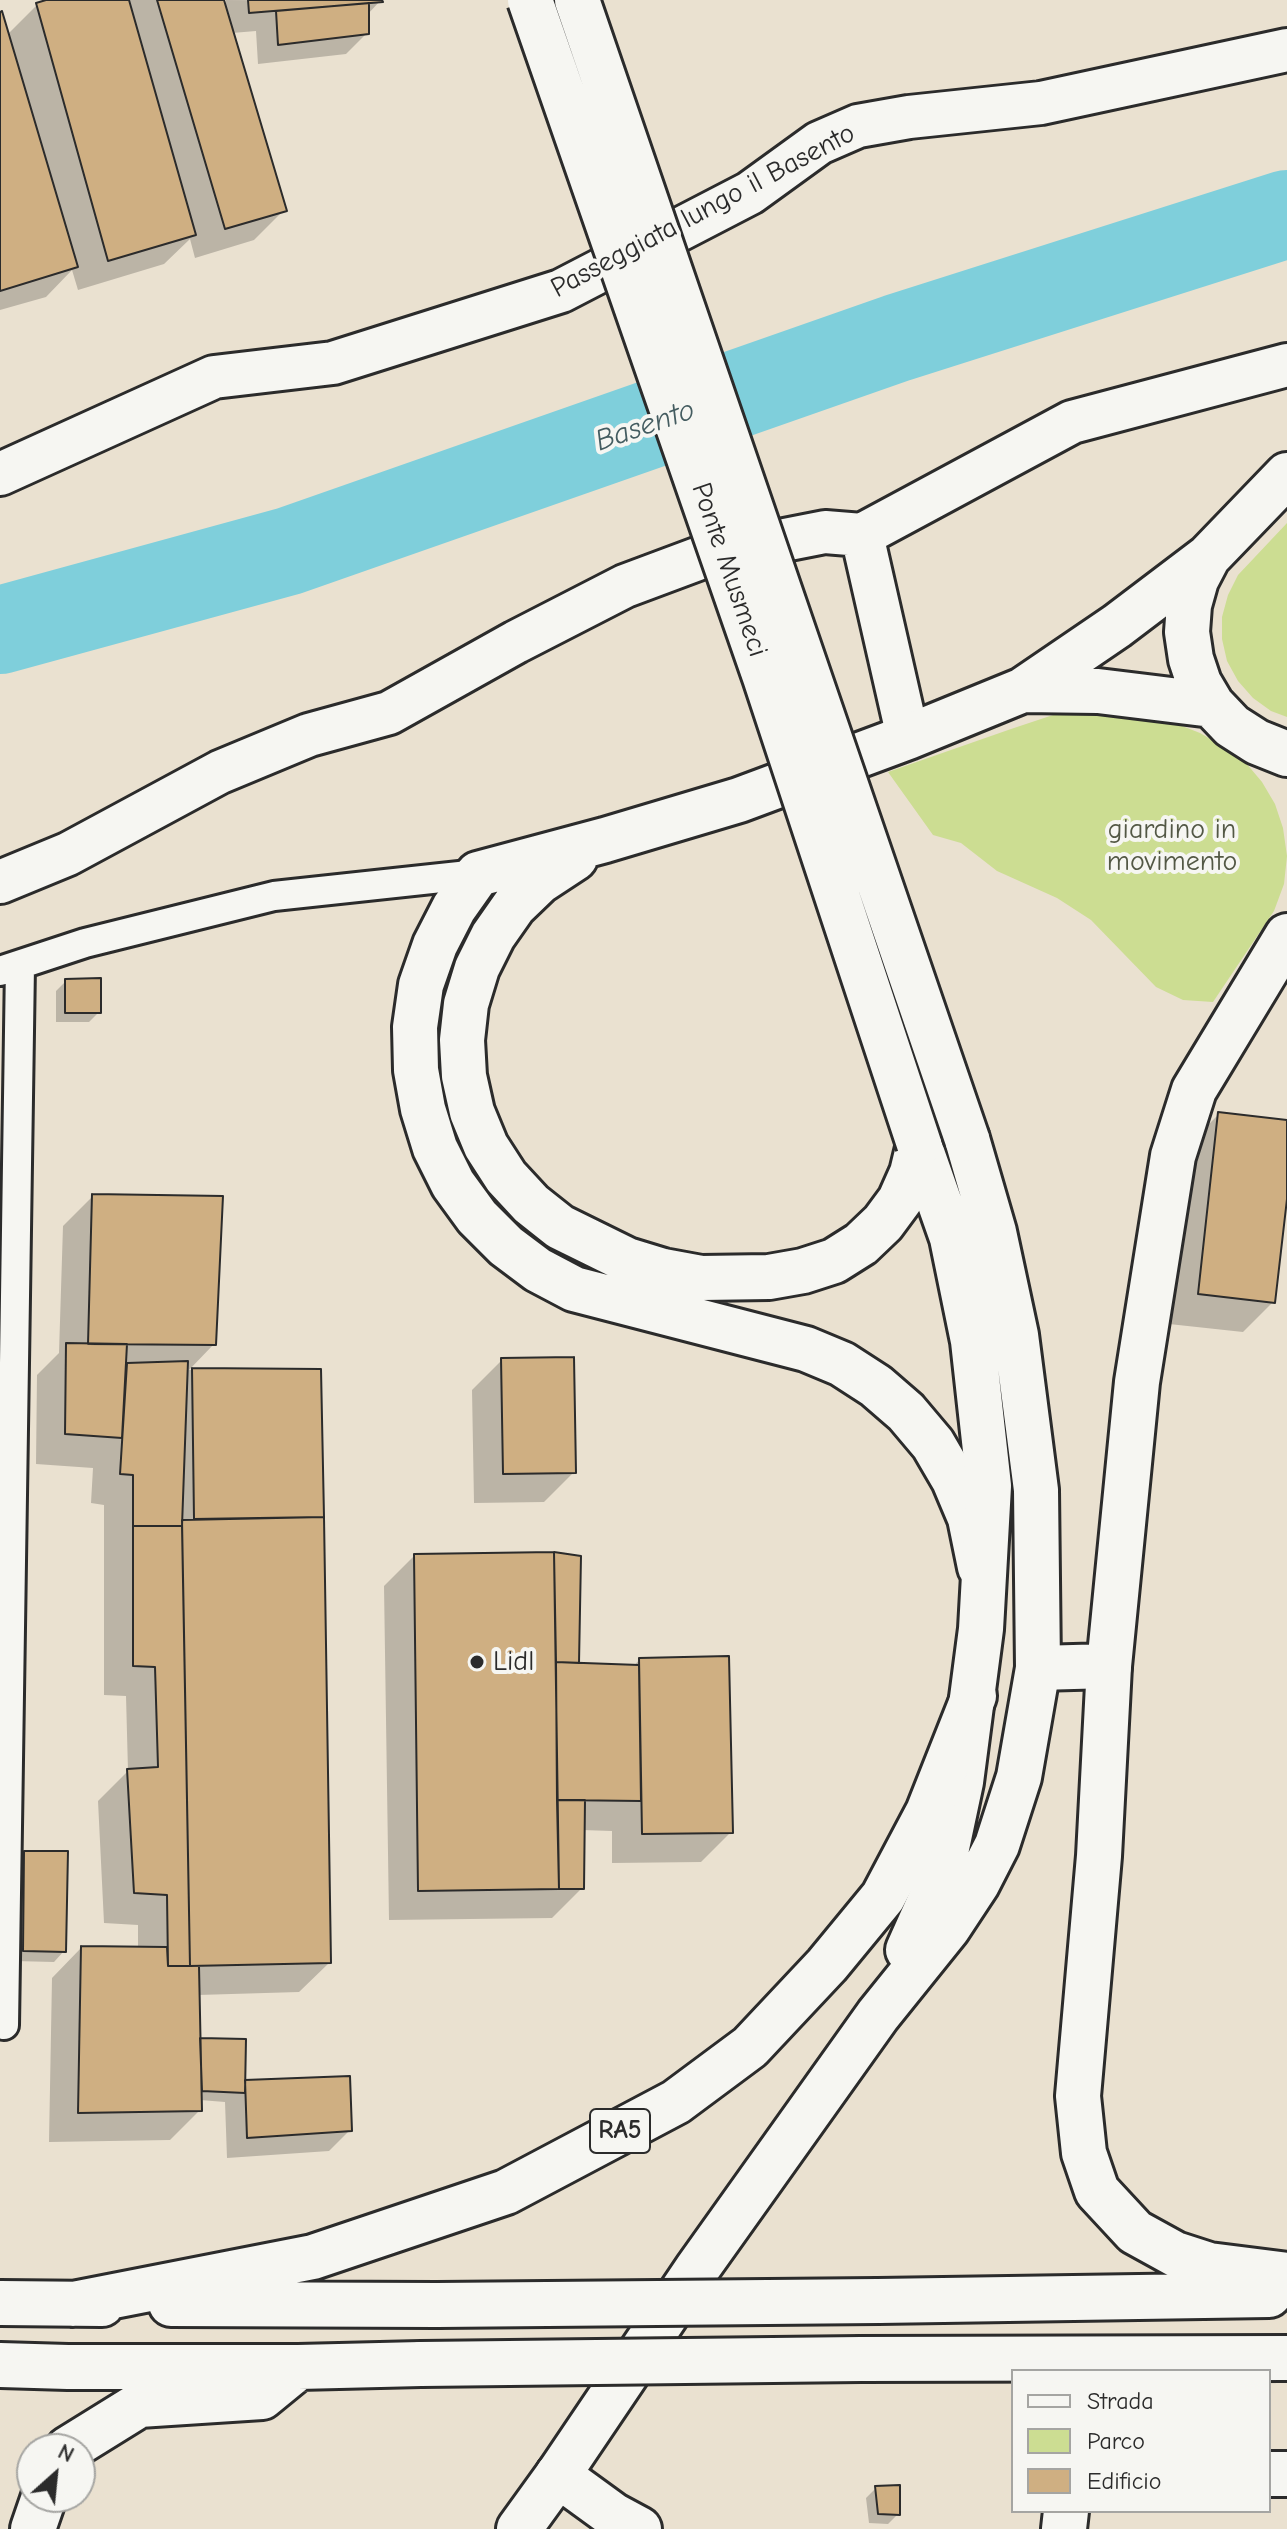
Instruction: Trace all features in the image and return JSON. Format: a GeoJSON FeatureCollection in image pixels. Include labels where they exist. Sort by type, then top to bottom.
{"type":"FeatureCollection","features":[{"type":"Feature","properties":{"kind":"main road","name":"Ponte Musmeci"},"geometry":{"type":"LineString","coordinates":[[530,0],[765,677],[952,1238],[973,1341],[989,1486],[982,1601]]}},
{"type":"Feature","properties":{"kind":"main road","name":"Ponte Musmeci"},"geometry":{"type":"LineString","coordinates":[[577,0],[967,1139],[994,1232],[1016,1335],[1036,1490],[1038,1668],[1019,1777],[997,1845],[977,1884],[948,1928],[878,2015]]}},
{"type":"Feature","properties":{"kind":"main road"},"geometry":{"type":"LineString","coordinates":[[519,2529],[697,2269],[878,2015],[941,1876],[961,1782],[974,1696],[982,1601],[979,1559],[970,1518],[954,1480],[933,1444],[906,1412],[876,1386],[842,1364],[806,1349],[574,1289],[538,1270],[506,1246],[477,1217],[453,1184],[435,1148],[423,1109],[416,1070],[415,1027],[421,985],[435,945],[454,908],[478,874],[739,800],[1023,690],[1117,626],[1208,557],[1287,475]]}},
{"type":"Feature","properties":{"kind":"main road"},"geometry":{"type":"LineString","coordinates":[[1208,557],[1196,580],[1189,605],[1187,632],[1195,671],[1212,705],[1232,726],[1272,748],[1287,784]]}},
{"type":"Feature","properties":{"kind":"main road"},"geometry":{"type":"LineString","coordinates":[[1023,690],[1098,691],[1212,705]]}},
{"type":"Feature","properties":{"kind":"main road"},"geometry":{"type":"LineString","coordinates":[[605,840],[540,881],[514,906],[493,936],[477,968],[466,1004],[462,1052],[472,1112],[486,1146],[506,1177],[531,1204],[560,1227],[627,1260],[701,1278],[758,1278],[803,1271],[834,1261],[861,1244],[883,1223],[900,1200],[912,1173],[919,1144]]}},
{"type":"Feature","properties":{"kind":"main road"},"geometry":{"type":"LineString","coordinates":[[1287,936],[1194,1090],[1173,1156],[1137,1382],[1109,1666],[1099,1856],[1078,2096],[1084,2153],[1097,2191],[1135,2232],[1175,2254],[1209,2265],[1287,2275]]}},
{"type":"Feature","properties":{"kind":"main road"},"geometry":{"type":"LineString","coordinates":[[1038,1668],[1109,1666]]}},
{"type":"Feature","properties":{"kind":"main road","name":"RA5"},"geometry":{"type":"LineString","coordinates":[[73,2304],[313,2257],[506,2192],[676,2102],[750,2047],[827,1965],[883,1897],[928,1812],[974,1696]]}},
{"type":"Feature","properties":{"kind":"main road","name":"RA5"},"geometry":{"type":"LineString","coordinates":[[0,2303],[437,2305],[1287,2295]]}},
{"type":"Feature","properties":{"kind":"main road"},"geometry":{"type":"LineString","coordinates":[[0,2365],[298,2367],[861,2359],[1287,2358]]}},
{"type":"Feature","properties":{"kind":"main road"},"geometry":{"type":"LineString","coordinates":[[94,2433],[139,2405],[262,2397],[298,2367]]}},
{"type":"Feature","properties":{"kind":"main road"},"geometry":{"type":"LineString","coordinates":[[558,2475],[613,2515],[639,2529]]}},
{"type":"Feature","properties":{"kind":"street","name":"Passeggiata lungo il Basento"},"geometry":{"type":"LineString","coordinates":[[0,474],[214,377],[333,363],[561,291],[750,193],[819,143],[858,126],[909,117],[1041,103],[1287,50]]}},
{"type":"Feature","properties":{"kind":"street"},"geometry":{"type":"LineString","coordinates":[[0,882],[68,854],[220,772],[309,735],[389,713],[625,586],[708,555],[825,532],[862,535],[1072,422],[1287,365]]}},
{"type":"Feature","properties":{"kind":"street"},"geometry":{"type":"LineString","coordinates":[[862,535],[908,737]]}},
{"type":"Feature","properties":{"kind":"lane"},"geometry":{"type":"LineString","coordinates":[[4,2025],[10,968],[85,943],[274,896],[478,874]]}},
{"type":"Feature","properties":{"kind":"green space"},"geometry":{"type":"Polygon","coordinates":[[[1287,523],[1287,717],[1271,711],[1253,698],[1238,681],[1227,661],[1222,639],[1222,617],[1238,575],[1287,523]]]}},
{"type":"Feature","properties":{"kind":"green space","name":"giardino in movimento"},"geometry":{"type":"Polygon","coordinates":[[[1083,711],[1172,722],[1200,733],[1246,763],[1275,804],[1287,856],[1284,884],[1274,911],[1213,1002],[1183,1000],[1156,987],[1091,920],[1057,898],[997,871],[961,843],[933,835],[888,772],[1053,715],[1083,711]]]}},
{"type":"Feature","properties":{"kind":"building"},"geometry":{"type":"Polygon","coordinates":[[[46,0],[129,0],[196,235],[108,261],[36,3],[46,0]]]}},
{"type":"Feature","properties":{"kind":"building"},"geometry":{"type":"Polygon","coordinates":[[[157,0],[224,0],[287,211],[225,229],[157,0]]]}},
{"type":"Feature","properties":{"kind":"building"},"geometry":{"type":"Polygon","coordinates":[[[248,0],[382,0],[383,2],[249,13],[248,0]]]}},
{"type":"Feature","properties":{"kind":"building"},"geometry":{"type":"Polygon","coordinates":[[[369,3],[369,34],[278,45],[276,11],[369,3]]]}},
{"type":"Feature","properties":{"kind":"building"},"geometry":{"type":"Polygon","coordinates":[[[0,12],[78,267],[0,291],[0,12]]]}},
{"type":"Feature","properties":{"kind":"building"},"geometry":{"type":"Polygon","coordinates":[[[101,978],[101,1013],[65,1013],[65,979],[101,978]]]}},
{"type":"Feature","properties":{"kind":"building"},"geometry":{"type":"Polygon","coordinates":[[[1218,1112],[1287,1120],[1287,1199],[1275,1303],[1198,1294],[1218,1112]]]}},
{"type":"Feature","properties":{"kind":"building"},"geometry":{"type":"Polygon","coordinates":[[[92,1194],[223,1196],[216,1345],[88,1344],[92,1194]]]}},
{"type":"Feature","properties":{"kind":"building"},"geometry":{"type":"Polygon","coordinates":[[[66,1343],[127,1344],[122,1438],[65,1434],[66,1343]]]}},
{"type":"Feature","properties":{"kind":"building"},"geometry":{"type":"Polygon","coordinates":[[[574,1357],[576,1473],[503,1474],[501,1358],[574,1357]]]}},
{"type":"Feature","properties":{"kind":"building"},"geometry":{"type":"Polygon","coordinates":[[[188,1361],[182,1526],[133,1526],[133,1475],[120,1474],[127,1363],[188,1361]]]}},
{"type":"Feature","properties":{"kind":"building"},"geometry":{"type":"Polygon","coordinates":[[[192,1368],[321,1369],[324,1517],[194,1519],[192,1368]]]}},
{"type":"Feature","properties":{"kind":"building"},"geometry":{"type":"Polygon","coordinates":[[[324,1517],[331,1963],[190,1966],[182,1520],[324,1517]]]}},
{"type":"Feature","properties":{"kind":"building"},"geometry":{"type":"Polygon","coordinates":[[[133,1526],[182,1526],[190,1966],[168,1966],[167,1895],[134,1893],[127,1769],[158,1767],[155,1667],[133,1666],[133,1526]]]}},
{"type":"Feature","properties":{"kind":"building"},"geometry":{"type":"Polygon","coordinates":[[[554,1552],[581,1556],[579,1663],[556,1662],[554,1552]]]}},
{"type":"Feature","properties":{"kind":"building"},"geometry":{"type":"Polygon","coordinates":[[[554,1552],[559,1889],[418,1891],[414,1554],[554,1552]]]}},
{"type":"Feature","properties":{"kind":"building"},"geometry":{"type":"Polygon","coordinates":[[[729,1656],[733,1833],[642,1834],[639,1658],[729,1656]]]}},
{"type":"Feature","properties":{"kind":"building"},"geometry":{"type":"Polygon","coordinates":[[[556,1662],[639,1665],[641,1801],[557,1800],[556,1662]]]}},
{"type":"Feature","properties":{"kind":"building"},"geometry":{"type":"Polygon","coordinates":[[[557,1800],[585,1800],[584,1889],[559,1889],[557,1800]]]}},
{"type":"Feature","properties":{"kind":"building"},"geometry":{"type":"Polygon","coordinates":[[[24,1851],[68,1851],[66,1952],[23,1951],[24,1851]]]}},
{"type":"Feature","properties":{"kind":"building"},"geometry":{"type":"Polygon","coordinates":[[[81,1946],[167,1947],[168,1966],[199,1966],[202,2111],[78,2113],[81,1946]]]}},
{"type":"Feature","properties":{"kind":"building"},"geometry":{"type":"Polygon","coordinates":[[[200,2038],[246,2039],[245,2093],[202,2091],[200,2038]]]}},
{"type":"Feature","properties":{"kind":"building"},"geometry":{"type":"Polygon","coordinates":[[[350,2076],[352,2131],[247,2138],[245,2080],[350,2076]]]}},
{"type":"Feature","properties":{"kind":"building"},"geometry":{"type":"Polygon","coordinates":[[[900,2485],[900,2515],[878,2514],[875,2486],[900,2485]]]}},
{"type":"Feature","properties":{"kind":"waterway","name":"Basento"},"geometry":{"type":"LineString","coordinates":[[0,630],[289,551],[897,338],[1287,214]]}},
{"type":"Feature","properties":{"kind":"place","name":"Lidl"},"geometry":{"type":"Point","coordinates":[477,1662]}}]}
